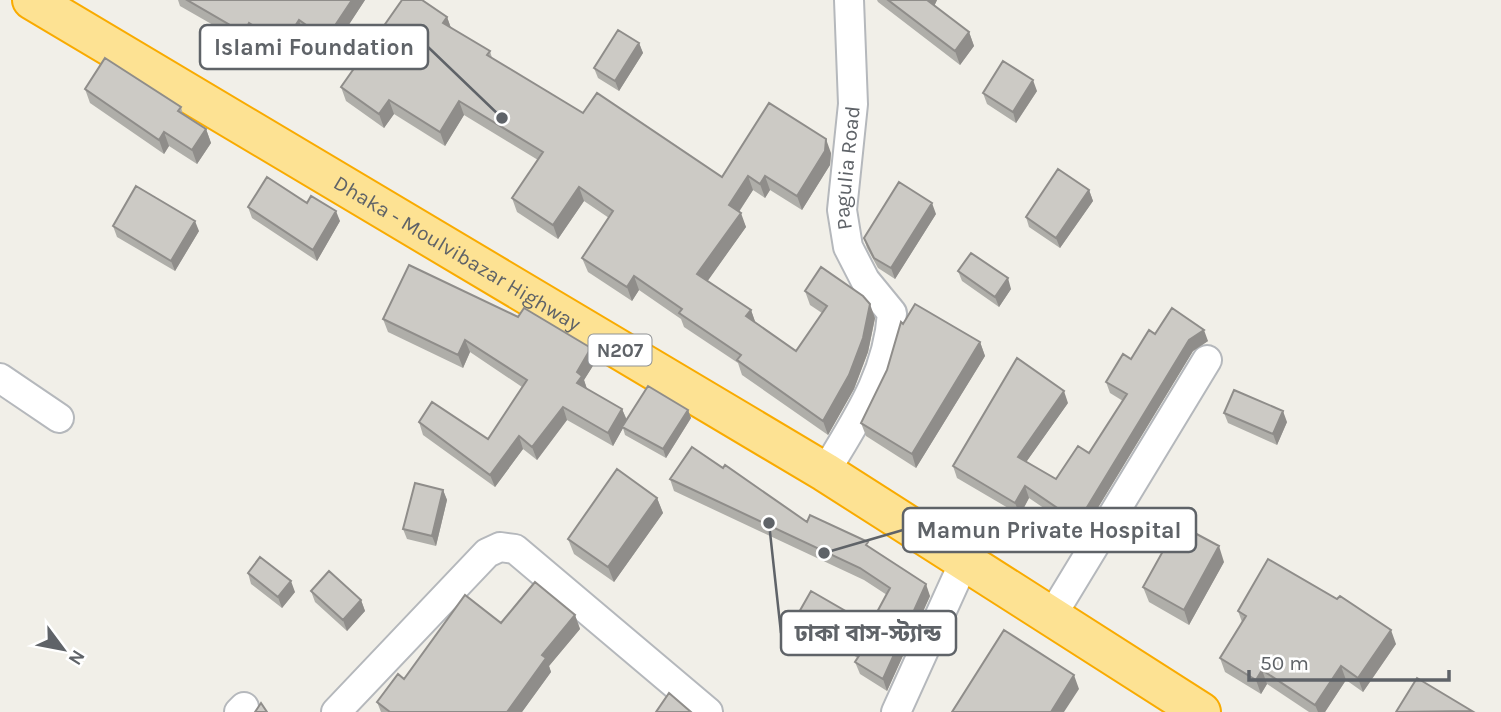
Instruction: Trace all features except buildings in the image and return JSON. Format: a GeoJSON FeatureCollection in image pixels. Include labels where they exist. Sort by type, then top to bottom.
{"type":"FeatureCollection","features":[{"type":"Feature","properties":{"kind":"highway","name":"Dhaka - Moulvibazar Highway"},"geometry":{"type":"LineString","coordinates":[[32,0],[825,472],[1201,712]]}},
{"type":"Feature","properties":{"kind":"street","name":"Pagulia Road"},"geometry":{"type":"LineString","coordinates":[[825,472],[871,396],[890,345],[892,313],[865,280],[848,247],[842,209],[844,166],[853,104],[849,0]]}},
{"type":"Feature","properties":{"kind":"street"},"geometry":{"type":"LineString","coordinates":[[1051,617],[1207,360]]}},
{"type":"Feature","properties":{"kind":"street"},"geometry":{"type":"LineString","coordinates":[[0,378],[59,418]]}},
{"type":"Feature","properties":{"kind":"street"},"geometry":{"type":"LineString","coordinates":[[336,712],[488,553],[500,547],[515,550],[708,712]]}},
{"type":"Feature","properties":{"kind":"street"},"geometry":{"type":"LineString","coordinates":[[896,712],[964,562]]}},
{"type":"Feature","properties":{"kind":"place","name":"Islami Foundation"},"geometry":{"type":"Point","coordinates":[502,118]}},
{"type":"Feature","properties":{"kind":"place","name":"ঢাকা বাস-স্ট্যান্ড"},"geometry":{"type":"Point","coordinates":[769,523]}},
{"type":"Feature","properties":{"kind":"place","name":"Mamun Private Hospital"},"geometry":{"type":"Point","coordinates":[824,553]}}]}
